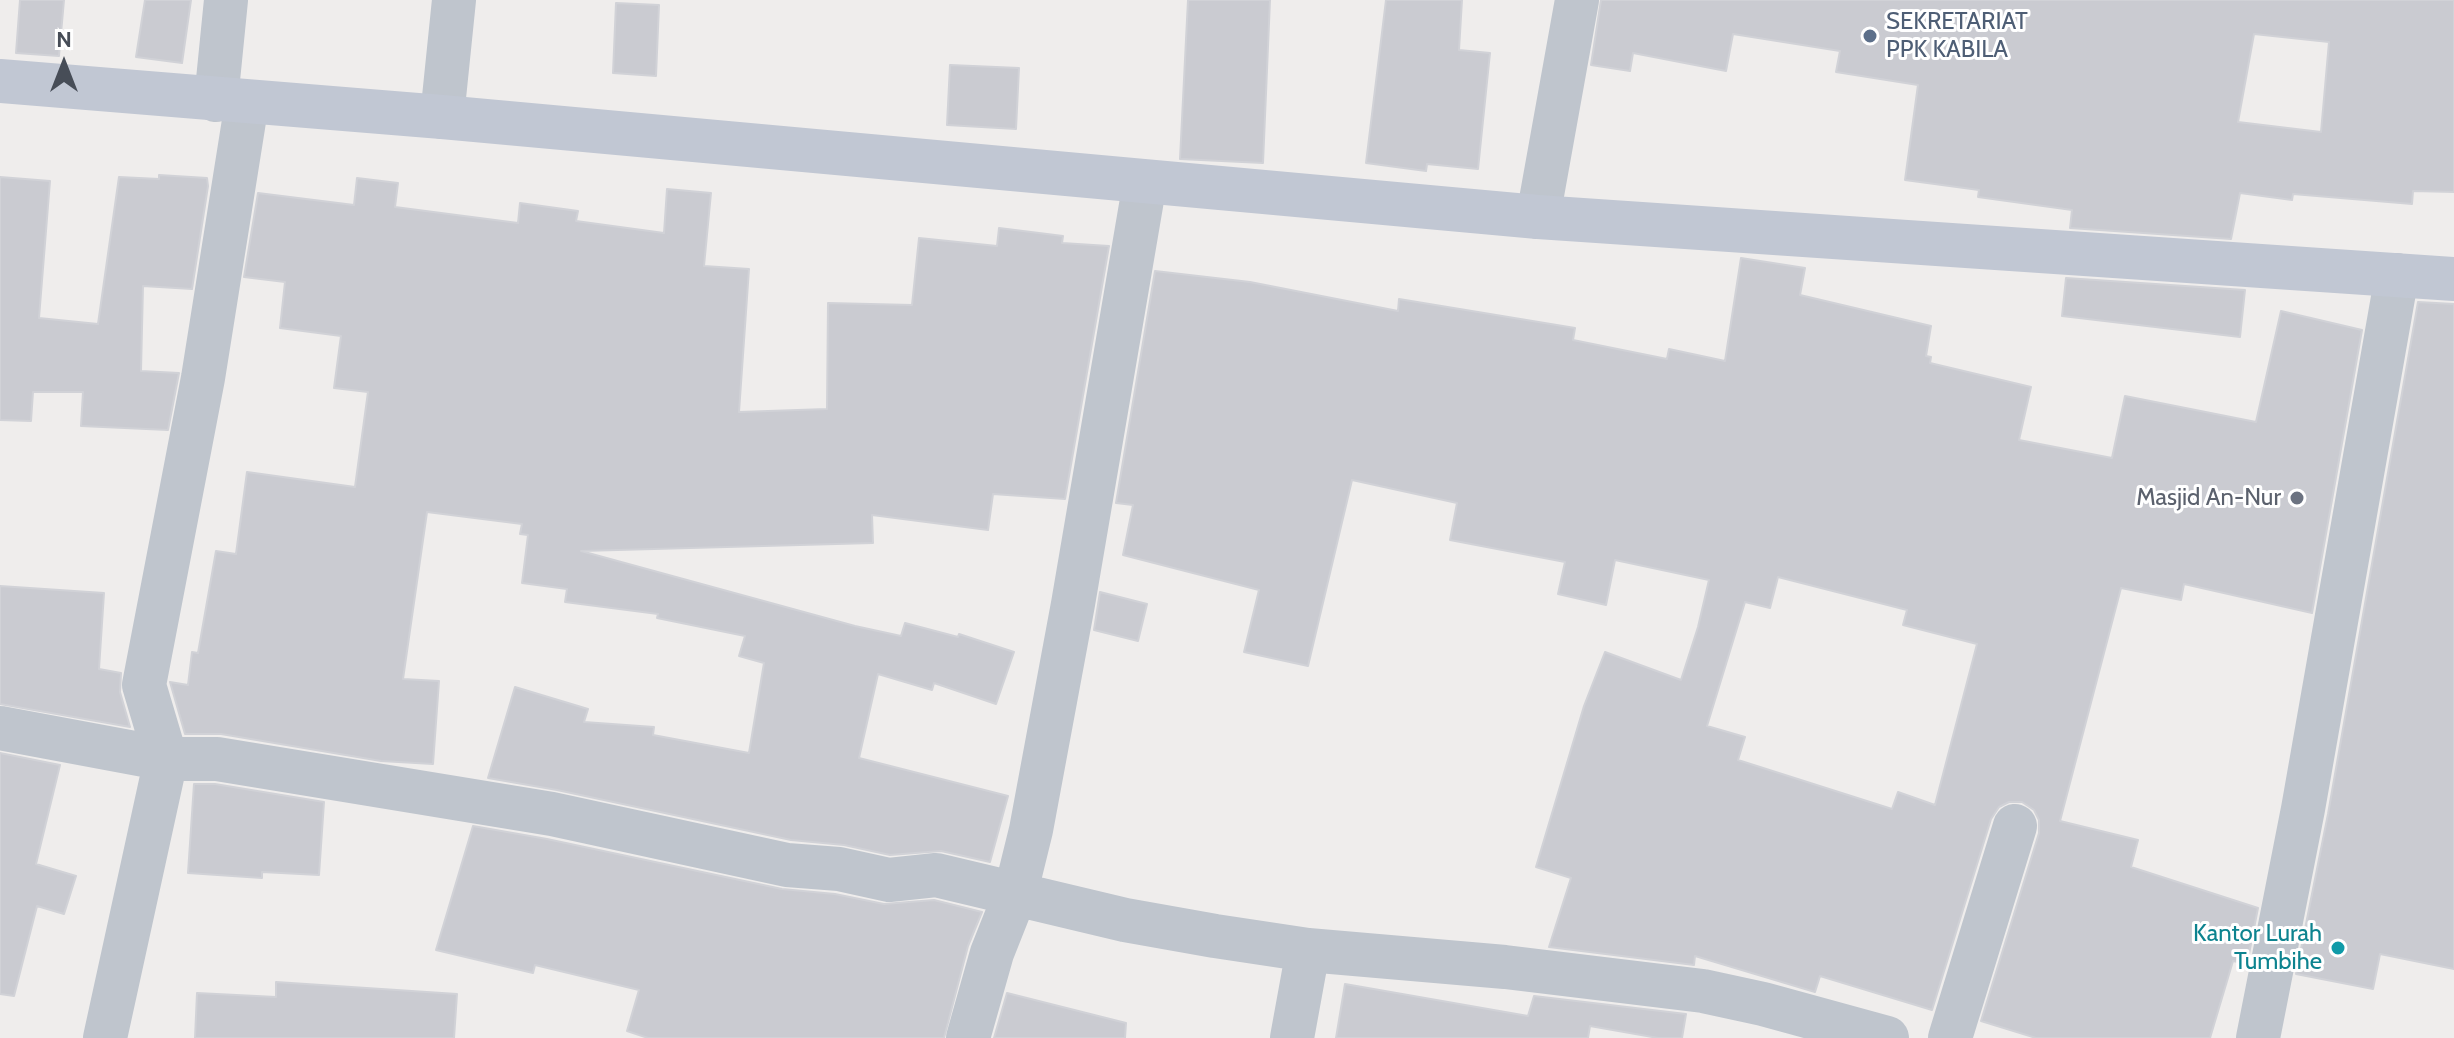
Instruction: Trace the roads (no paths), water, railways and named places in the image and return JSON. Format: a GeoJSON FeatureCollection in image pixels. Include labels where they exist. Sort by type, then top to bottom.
{"type":"FeatureCollection","features":[{"type":"Feature","properties":{"kind":"main road"},"geometry":{"type":"LineString","coordinates":[[0,81],[442,117],[1538,217],[2454,279]]}},
{"type":"Feature","properties":{"kind":"street"},"geometry":{"type":"LineString","coordinates":[[105,1038],[166,759],[144,685],[203,378],[232,101],[226,0]]}},
{"type":"Feature","properties":{"kind":"street"},"geometry":{"type":"LineString","coordinates":[[442,117],[454,0]]}},
{"type":"Feature","properties":{"kind":"street"},"geometry":{"type":"LineString","coordinates":[[1538,217],[1577,0]]}},
{"type":"Feature","properties":{"kind":"street"},"geometry":{"type":"LineString","coordinates":[[968,1038],[992,953],[1015,895],[1031,830],[1145,182]]}},
{"type":"Feature","properties":{"kind":"street"},"geometry":{"type":"LineString","coordinates":[[2258,1038],[2303,809],[2397,275]]}},
{"type":"Feature","properties":{"kind":"street"},"geometry":{"type":"LineString","coordinates":[[0,728],[166,759],[217,759],[552,814],[787,865],[839,869],[889,880],[936,875],[1125,920],[1308,950],[1505,967],[1703,991],[1887,1038]]}},
{"type":"Feature","properties":{"kind":"street"},"geometry":{"type":"LineString","coordinates":[[1950,1038],[2015,826]]}},
{"type":"Feature","properties":{"kind":"street"},"geometry":{"type":"LineString","coordinates":[[1292,1038],[1308,950]]}},
{"type":"Feature","properties":{"kind":"place","name":"SEKRETARIAT PPK KABILA"},"geometry":{"type":"Point","coordinates":[1870,36]}},
{"type":"Feature","properties":{"kind":"place","name":"Masjid An-Nur"},"geometry":{"type":"Point","coordinates":[2297,498]}},
{"type":"Feature","properties":{"kind":"place","name":"Kantor Lurah Tumbihe"},"geometry":{"type":"Point","coordinates":[2338,948]}}]}
